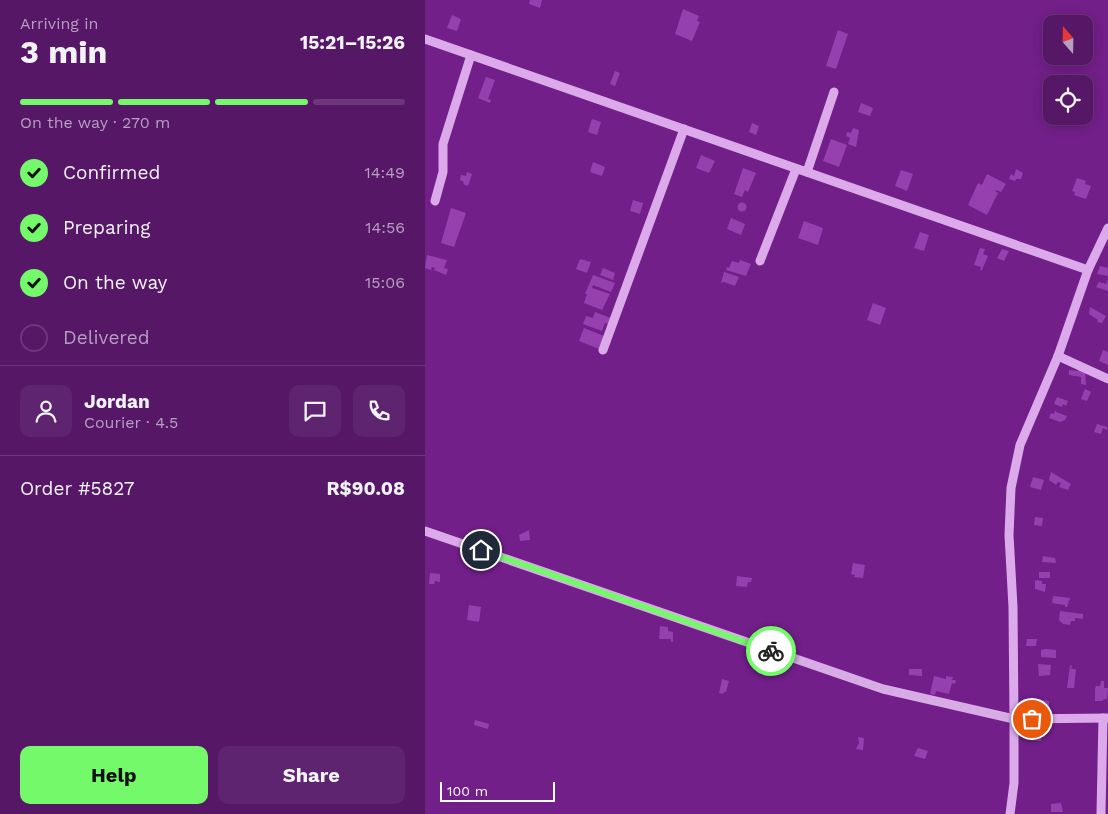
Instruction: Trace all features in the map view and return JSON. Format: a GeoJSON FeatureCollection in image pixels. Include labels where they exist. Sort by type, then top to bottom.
{"type":"FeatureCollection","features":[{"type":"Feature","properties":{"kind":"street"},"geometry":{"type":"LineString","coordinates":[[425,40],[1088,270]]}},
{"type":"Feature","properties":{"kind":"street"},"geometry":{"type":"LineString","coordinates":[[435,201],[443,172],[443,144],[471,56]]}},
{"type":"Feature","properties":{"kind":"street"},"geometry":{"type":"LineString","coordinates":[[807,172],[834,92]]}},
{"type":"Feature","properties":{"kind":"street"},"geometry":{"type":"LineString","coordinates":[[603,350],[684,129]]}},
{"type":"Feature","properties":{"kind":"street"},"geometry":{"type":"LineString","coordinates":[[760,261],[796,168]]}},
{"type":"Feature","properties":{"kind":"street"},"geometry":{"type":"LineString","coordinates":[[1010,814],[1014,783],[1013,607],[1009,535],[1011,488],[1020,445],[1058,356],[1088,270],[1108,228]]}},
{"type":"Feature","properties":{"kind":"street"},"geometry":{"type":"LineString","coordinates":[[1058,356],[1108,379]]}},
{"type":"Feature","properties":{"kind":"street"},"geometry":{"type":"LineString","coordinates":[[425,531],[883,689],[1014,719],[1105,718],[1101,814]]}},
{"type":"Feature","properties":{"kind":"building"},"geometry":{"type":"Polygon","coordinates":[[[530,0],[542,0],[540,8],[529,4],[530,0]]]}},
{"type":"Feature","properties":{"kind":"building"},"geometry":{"type":"Polygon","coordinates":[[[683,9],[699,16],[697,21],[700,22],[692,41],[675,34],[683,9]]]}},
{"type":"Feature","properties":{"kind":"building"},"geometry":{"type":"Polygon","coordinates":[[[452,15],[461,19],[457,31],[447,28],[452,15]]]}},
{"type":"Feature","properties":{"kind":"building"},"geometry":{"type":"Polygon","coordinates":[[[838,30],[848,34],[836,69],[826,66],[838,30]]]}},
{"type":"Feature","properties":{"kind":"building"},"geometry":{"type":"Polygon","coordinates":[[[615,71],[620,73],[615,86],[610,84],[615,71]]]}},
{"type":"Feature","properties":{"kind":"building"},"geometry":{"type":"Polygon","coordinates":[[[486,77],[495,80],[488,99],[491,100],[490,103],[478,98],[486,77]]]}},
{"type":"Feature","properties":{"kind":"building"},"geometry":{"type":"Polygon","coordinates":[[[861,103],[873,109],[870,116],[858,112],[861,103]]]}},
{"type":"Feature","properties":{"kind":"building"},"geometry":{"type":"Polygon","coordinates":[[[592,119],[601,122],[597,135],[588,132],[592,119]]]}},
{"type":"Feature","properties":{"kind":"building"},"geometry":{"type":"Polygon","coordinates":[[[752,123],[759,126],[756,135],[749,132],[752,123]]]}},
{"type":"Feature","properties":{"kind":"building"},"geometry":{"type":"Polygon","coordinates":[[[853,128],[859,130],[856,147],[848,144],[850,138],[846,136],[847,132],[851,133],[853,128]]]}},
{"type":"Feature","properties":{"kind":"building"},"geometry":{"type":"Polygon","coordinates":[[[831,139],[847,145],[839,167],[823,161],[831,139]]]}},
{"type":"Feature","properties":{"kind":"building"},"geometry":{"type":"Polygon","coordinates":[[[701,155],[715,161],[709,173],[696,168],[701,155]]]}},
{"type":"Feature","properties":{"kind":"building"},"geometry":{"type":"Polygon","coordinates":[[[593,162],[605,167],[602,176],[590,172],[593,162]]]}},
{"type":"Feature","properties":{"kind":"building"},"geometry":{"type":"Polygon","coordinates":[[[743,168],[756,173],[748,192],[745,190],[742,197],[734,194],[743,168]]]}},
{"type":"Feature","properties":{"kind":"building"},"geometry":{"type":"Polygon","coordinates":[[[1016,169],[1023,173],[1021,179],[1016,179],[1015,181],[1009,179],[1011,174],[1014,176],[1016,169]]]}},
{"type":"Feature","properties":{"kind":"building"},"geometry":{"type":"Polygon","coordinates":[[[901,170],[913,174],[907,191],[895,186],[901,170]]]}},
{"type":"Feature","properties":{"kind":"building"},"geometry":{"type":"Polygon","coordinates":[[[467,172],[472,174],[468,186],[460,180],[461,175],[466,176],[467,172]]]}},
{"type":"Feature","properties":{"kind":"building"},"geometry":{"type":"Polygon","coordinates":[[[987,174],[1006,184],[1001,192],[995,191],[998,193],[987,215],[968,205],[978,183],[982,185],[987,174]]]}},
{"type":"Feature","properties":{"kind":"building"},"geometry":{"type":"Polygon","coordinates":[[[1077,178],[1086,181],[1085,184],[1091,186],[1086,199],[1074,195],[1075,192],[1072,191],[1077,178]]]}},
{"type":"Feature","properties":{"kind":"building"},"geometry":{"type":"Polygon","coordinates":[[[633,200],[643,203],[640,214],[630,211],[633,200]]]}},
{"type":"Feature","properties":{"kind":"building"},"geometry":{"type":"Polygon","coordinates":[[[742,203],[746,207],[742,211],[738,207],[742,203]]]}},
{"type":"Feature","properties":{"kind":"building"},"geometry":{"type":"Polygon","coordinates":[[[451,208],[466,213],[454,247],[441,243],[451,208]]]}},
{"type":"Feature","properties":{"kind":"building"},"geometry":{"type":"Polygon","coordinates":[[[731,218],[745,224],[741,235],[727,229],[731,218]]]}},
{"type":"Feature","properties":{"kind":"building"},"geometry":{"type":"Polygon","coordinates":[[[804,221],[823,228],[818,245],[798,238],[804,221]]]}},
{"type":"Feature","properties":{"kind":"building"},"geometry":{"type":"Polygon","coordinates":[[[920,232],[929,235],[924,251],[914,248],[920,232]]]}},
{"type":"Feature","properties":{"kind":"building"},"geometry":{"type":"Polygon","coordinates":[[[980,248],[985,249],[983,254],[988,256],[982,270],[980,270],[981,267],[974,265],[980,248]]]}},
{"type":"Feature","properties":{"kind":"building"},"geometry":{"type":"Polygon","coordinates":[[[1002,249],[1009,251],[1004,261],[997,258],[1002,249]]]}},
{"type":"Feature","properties":{"kind":"building"},"geometry":{"type":"Polygon","coordinates":[[[427,255],[447,260],[444,268],[448,269],[446,275],[434,270],[435,268],[432,267],[431,270],[425,268],[427,255]]]}},
{"type":"Feature","properties":{"kind":"building"},"geometry":{"type":"Polygon","coordinates":[[[580,259],[591,262],[587,273],[576,269],[580,259]]]}},
{"type":"Feature","properties":{"kind":"building"},"geometry":{"type":"Polygon","coordinates":[[[740,260],[751,264],[746,276],[726,270],[732,261],[739,263],[740,260]]]}},
{"type":"Feature","properties":{"kind":"building"},"geometry":{"type":"Polygon","coordinates":[[[1100,266],[1108,268],[1108,276],[1097,274],[1100,266]]]}},
{"type":"Feature","properties":{"kind":"building"},"geometry":{"type":"Polygon","coordinates":[[[603,268],[615,273],[613,280],[600,275],[603,268]]]}},
{"type":"Feature","properties":{"kind":"building"},"geometry":{"type":"Polygon","coordinates":[[[724,272],[739,277],[735,286],[724,282],[721,283],[724,272]]]}},
{"type":"Feature","properties":{"kind":"building"},"geometry":{"type":"Polygon","coordinates":[[[593,275],[615,283],[611,292],[593,285],[592,288],[610,294],[602,310],[584,303],[587,294],[585,294],[593,275]]]}},
{"type":"Feature","properties":{"kind":"building"},"geometry":{"type":"Polygon","coordinates":[[[1108,279],[1108,291],[1096,287],[1099,282],[1106,284],[1108,279]]]}},
{"type":"Feature","properties":{"kind":"building"},"geometry":{"type":"Polygon","coordinates":[[[873,303],[886,308],[880,325],[867,320],[873,303]]]}},
{"type":"Feature","properties":{"kind":"building"},"geometry":{"type":"Polygon","coordinates":[[[1090,307],[1106,316],[1102,323],[1097,322],[1098,320],[1089,314],[1090,307]]]}},
{"type":"Feature","properties":{"kind":"building"},"geometry":{"type":"Polygon","coordinates":[[[595,312],[613,319],[610,325],[605,323],[602,331],[583,324],[586,316],[593,318],[595,312]]]}},
{"type":"Feature","properties":{"kind":"building"},"geometry":{"type":"Polygon","coordinates":[[[584,328],[604,336],[599,349],[579,341],[584,328]]]}},
{"type":"Feature","properties":{"kind":"building"},"geometry":{"type":"Polygon","coordinates":[[[1103,350],[1108,352],[1108,365],[1099,361],[1103,350]]]}},
{"type":"Feature","properties":{"kind":"building"},"geometry":{"type":"Polygon","coordinates":[[[1078,369],[1085,371],[1086,385],[1081,384],[1081,377],[1069,375],[1069,370],[1078,371],[1078,369]]]}},
{"type":"Feature","properties":{"kind":"building"},"geometry":{"type":"Polygon","coordinates":[[[1085,389],[1091,392],[1087,401],[1081,399],[1085,389]]]}},
{"type":"Feature","properties":{"kind":"building"},"geometry":{"type":"Polygon","coordinates":[[[1057,397],[1068,401],[1066,406],[1063,404],[1062,407],[1054,404],[1057,397]]]}},
{"type":"Feature","properties":{"kind":"building"},"geometry":{"type":"Polygon","coordinates":[[[1055,410],[1067,416],[1065,420],[1060,422],[1049,418],[1051,413],[1054,414],[1055,410]]]}},
{"type":"Feature","properties":{"kind":"building"},"geometry":{"type":"Polygon","coordinates":[[[1097,424],[1107,427],[1107,430],[1103,428],[1101,434],[1094,432],[1097,424]]]}},
{"type":"Feature","properties":{"kind":"building"},"geometry":{"type":"Polygon","coordinates":[[[1051,472],[1071,484],[1068,490],[1059,487],[1061,483],[1058,482],[1056,485],[1049,480],[1051,472]]]}},
{"type":"Feature","properties":{"kind":"building"},"geometry":{"type":"Polygon","coordinates":[[[1033,477],[1044,480],[1041,490],[1030,487],[1033,477]]]}},
{"type":"Feature","properties":{"kind":"building"},"geometry":{"type":"Polygon","coordinates":[[[1035,517],[1043,518],[1042,526],[1034,525],[1035,517]]]}},
{"type":"Feature","properties":{"kind":"building"},"geometry":{"type":"Polygon","coordinates":[[[529,530],[530,540],[520,541],[519,535],[529,530]]]}},
{"type":"Feature","properties":{"kind":"building"},"geometry":{"type":"Polygon","coordinates":[[[1043,556],[1055,558],[1056,563],[1042,562],[1043,556]]]}},
{"type":"Feature","properties":{"kind":"building"},"geometry":{"type":"Polygon","coordinates":[[[853,563],[865,565],[863,578],[854,577],[855,575],[851,574],[853,563]]]}},
{"type":"Feature","properties":{"kind":"building"},"geometry":{"type":"Polygon","coordinates":[[[1039,572],[1050,572],[1050,578],[1039,578],[1039,572]]]}},
{"type":"Feature","properties":{"kind":"building"},"geometry":{"type":"Polygon","coordinates":[[[430,573],[440,574],[440,582],[435,581],[434,584],[429,584],[430,573]]]}},
{"type":"Feature","properties":{"kind":"building"},"geometry":{"type":"Polygon","coordinates":[[[737,576],[752,578],[751,582],[748,582],[747,587],[736,586],[737,576]]]}},
{"type":"Feature","properties":{"kind":"building"},"geometry":{"type":"Polygon","coordinates":[[[1035,580],[1046,584],[1045,592],[1035,589],[1035,580]]]}},
{"type":"Feature","properties":{"kind":"building"},"geometry":{"type":"Polygon","coordinates":[[[1053,596],[1070,598],[1067,607],[1052,603],[1053,596]]]}},
{"type":"Feature","properties":{"kind":"building"},"geometry":{"type":"Polygon","coordinates":[[[469,605],[481,607],[479,622],[467,620],[469,605]]]}},
{"type":"Feature","properties":{"kind":"building"},"geometry":{"type":"Polygon","coordinates":[[[1060,611],[1083,614],[1083,619],[1075,618],[1075,621],[1071,621],[1070,625],[1063,624],[1059,620],[1060,611]]]}},
{"type":"Feature","properties":{"kind":"building"},"geometry":{"type":"Polygon","coordinates":[[[660,626],[668,627],[668,631],[673,632],[673,642],[671,642],[671,639],[659,639],[660,626]]]}},
{"type":"Feature","properties":{"kind":"building"},"geometry":{"type":"Polygon","coordinates":[[[1027,639],[1037,639],[1036,646],[1026,646],[1027,639]]]}},
{"type":"Feature","properties":{"kind":"building"},"geometry":{"type":"Polygon","coordinates":[[[1041,650],[1056,650],[1056,658],[1041,657],[1041,650]]]}},
{"type":"Feature","properties":{"kind":"building"},"geometry":{"type":"Polygon","coordinates":[[[1038,664],[1051,665],[1050,675],[1039,676],[1038,664]]]}},
{"type":"Feature","properties":{"kind":"building"},"geometry":{"type":"Polygon","coordinates":[[[1070,665],[1072,666],[1071,669],[1076,669],[1074,688],[1067,688],[1070,665]]]}},
{"type":"Feature","properties":{"kind":"building"},"geometry":{"type":"Polygon","coordinates":[[[909,669],[922,669],[922,676],[909,675],[909,669]]]}},
{"type":"Feature","properties":{"kind":"building"},"geometry":{"type":"Polygon","coordinates":[[[934,676],[946,679],[946,676],[953,677],[952,680],[956,680],[955,684],[952,683],[949,694],[936,691],[935,695],[930,694],[934,676]]]}},
{"type":"Feature","properties":{"kind":"building"},"geometry":{"type":"Polygon","coordinates":[[[722,679],[729,681],[726,692],[723,694],[719,693],[722,679]]]}},
{"type":"Feature","properties":{"kind":"building"},"geometry":{"type":"Polygon","coordinates":[[[1101,681],[1104,681],[1104,688],[1108,688],[1107,699],[1095,701],[1095,689],[1096,686],[1100,686],[1101,681]]]}},
{"type":"Feature","properties":{"kind":"building"},"geometry":{"type":"Polygon","coordinates":[[[1031,698],[1049,701],[1049,708],[1034,706],[1027,711],[1031,698]]]}},
{"type":"Feature","properties":{"kind":"building"},"geometry":{"type":"Polygon","coordinates":[[[475,720],[489,724],[488,729],[474,725],[475,720]]]}},
{"type":"Feature","properties":{"kind":"building"},"geometry":{"type":"Polygon","coordinates":[[[1033,729],[1045,730],[1045,737],[1042,737],[1041,741],[1026,740],[1027,731],[1033,731],[1033,729]]]}},
{"type":"Feature","properties":{"kind":"building"},"geometry":{"type":"Polygon","coordinates":[[[858,737],[864,738],[863,750],[856,749],[859,743],[858,737]]]}},
{"type":"Feature","properties":{"kind":"building"},"geometry":{"type":"Polygon","coordinates":[[[918,748],[928,751],[925,759],[914,756],[918,748]]]}},
{"type":"Feature","properties":{"kind":"building"},"geometry":{"type":"Polygon","coordinates":[[[1061,803],[1063,812],[1051,812],[1051,804],[1061,803]]]}},
{"type":"Feature","properties":{"kind":"way so far"},"geometry":{"type":"LineString","coordinates":[[771,651],[883,689],[1014,719],[1032,719]]}},
{"type":"Feature","properties":{"kind":"route"},"geometry":{"type":"LineString","coordinates":[[481,550],[771,651]]}}]}
